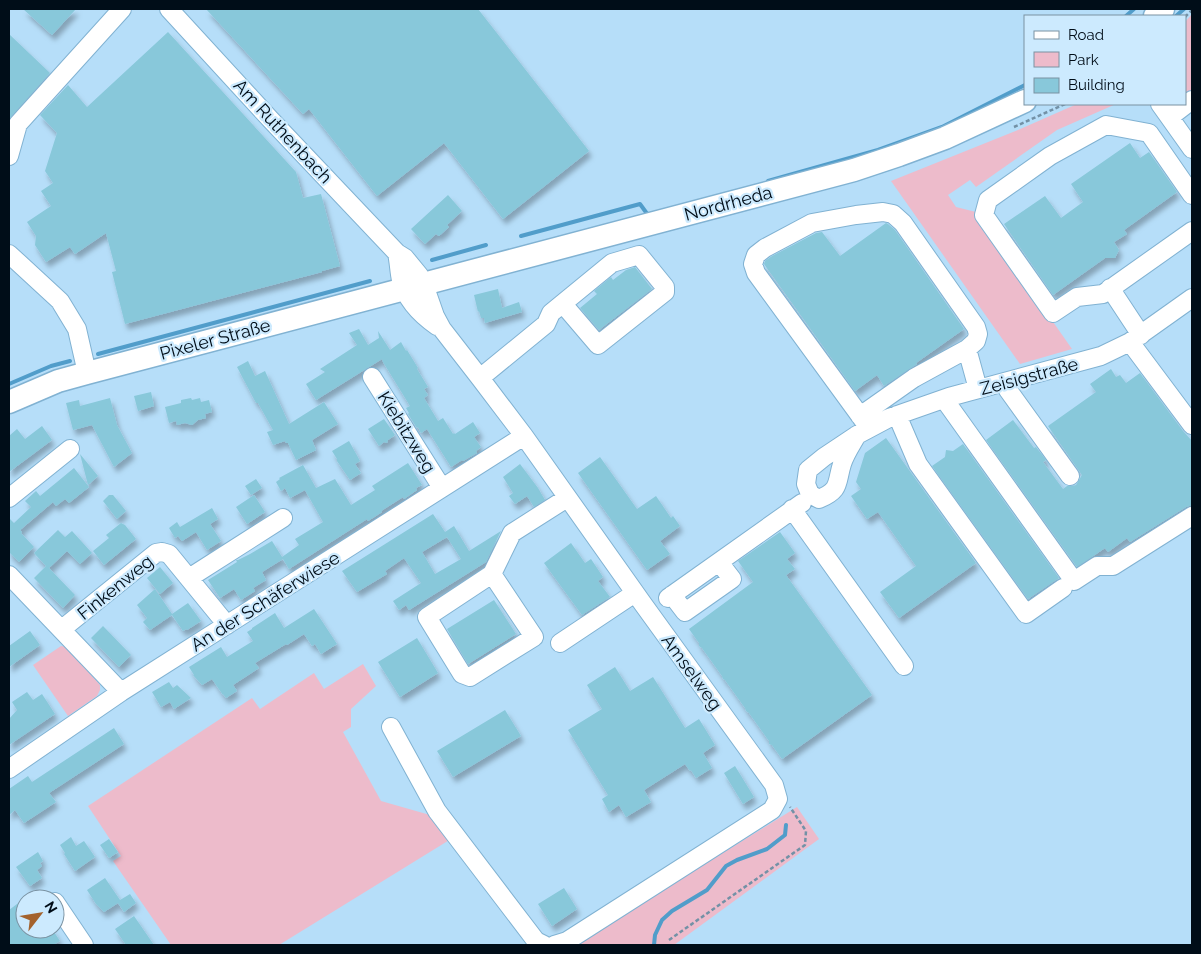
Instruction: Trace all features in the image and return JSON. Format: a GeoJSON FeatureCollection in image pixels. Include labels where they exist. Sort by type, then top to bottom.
{"type":"FeatureCollection","features":[{"type":"Feature","properties":{"kind":"main road","name":"Nordrheda"},"geometry":{"type":"LineString","coordinates":[[414,286],[854,170],[899,156],[945,138],[1024,101]]}},
{"type":"Feature","properties":{"kind":"main road","name":"Pixeler Straße"},"geometry":{"type":"LineString","coordinates":[[9,402],[58,381],[414,286]]}},
{"type":"Feature","properties":{"kind":"street"},"geometry":{"type":"LineString","coordinates":[[9,156],[18,124],[122,9]]}},
{"type":"Feature","properties":{"kind":"street","name":"Am Ruthenbach"},"geometry":{"type":"LineString","coordinates":[[169,9],[397,253],[405,258],[419,275],[414,286]]}},
{"type":"Feature","properties":{"kind":"street"},"geometry":{"type":"LineString","coordinates":[[1178,105],[1165,110],[1192,148]]}},
{"type":"Feature","properties":{"kind":"street"},"geometry":{"type":"LineString","coordinates":[[1192,195],[1149,133],[1106,124],[1050,156],[988,200],[984,215],[1053,313],[1077,297],[1103,294],[1192,231]]}},
{"type":"Feature","properties":{"kind":"street"},"geometry":{"type":"LineString","coordinates":[[670,596],[805,500],[810,494],[819,499],[830,495],[838,485],[842,462],[862,426],[914,378],[967,349],[976,341],[978,334],[976,327],[903,222],[893,214],[883,212],[812,223],[764,248],[756,255],[753,264],[756,273],[862,426]]}},
{"type":"Feature","properties":{"kind":"street"},"geometry":{"type":"LineString","coordinates":[[9,254],[60,301],[77,329],[87,373]]}},
{"type":"Feature","properties":{"kind":"street"},"geometry":{"type":"LineString","coordinates":[[480,378],[546,324],[551,314],[562,304],[612,263],[639,255],[665,287],[665,292],[598,345],[562,304]]}},
{"type":"Feature","properties":{"kind":"street","name":"Amselweg"},"geometry":{"type":"LineString","coordinates":[[414,286],[442,329],[524,436],[774,786],[778,799]]}},
{"type":"Feature","properties":{"kind":"street"},"geometry":{"type":"LineString","coordinates":[[1110,288],[1135,338],[1192,425]]}},
{"type":"Feature","properties":{"kind":"street","name":"Zeisigstraße"},"geometry":{"type":"LineString","coordinates":[[810,494],[806,484],[808,470],[862,426],[978,389],[1101,356],[1135,338],[1192,298]]}},
{"type":"Feature","properties":{"kind":"street"},"geometry":{"type":"LineString","coordinates":[[967,349],[978,389]]}},
{"type":"Feature","properties":{"kind":"street","name":"Kiebitzweg"},"geometry":{"type":"LineString","coordinates":[[372,377],[442,488]]}},
{"type":"Feature","properties":{"kind":"street"},"geometry":{"type":"LineString","coordinates":[[1006,382],[1008,390],[1070,476]]}},
{"type":"Feature","properties":{"kind":"street"},"geometry":{"type":"LineString","coordinates":[[944,399],[1074,581],[1097,566],[1113,566],[1192,516]]}},
{"type":"Feature","properties":{"kind":"street"},"geometry":{"type":"LineString","coordinates":[[897,415],[918,464],[1026,614],[1063,588]]}},
{"type":"Feature","properties":{"kind":"street","name":"An der Schäferwiese"},"geometry":{"type":"LineString","coordinates":[[9,769],[121,692],[524,436]]}},
{"type":"Feature","properties":{"kind":"street"},"geometry":{"type":"LineString","coordinates":[[9,498],[70,449]]}},
{"type":"Feature","properties":{"kind":"street"},"geometry":{"type":"LineString","coordinates":[[492,574],[534,637],[470,677],[462,674],[426,617],[492,574],[512,533],[567,498]]}},
{"type":"Feature","properties":{"kind":"street"},"geometry":{"type":"LineString","coordinates":[[792,509],[904,666]]}},
{"type":"Feature","properties":{"kind":"street"},"geometry":{"type":"LineString","coordinates":[[189,578],[283,518]]}},
{"type":"Feature","properties":{"kind":"street","name":"Finkenweg"},"geometry":{"type":"LineString","coordinates":[[62,629],[156,552],[169,554],[227,625]]}},
{"type":"Feature","properties":{"kind":"street"},"geometry":{"type":"LineString","coordinates":[[9,575],[121,692]]}},
{"type":"Feature","properties":{"kind":"street"},"geometry":{"type":"LineString","coordinates":[[560,643],[635,593]]}},
{"type":"Feature","properties":{"kind":"street"},"geometry":{"type":"LineString","coordinates":[[391,727],[437,811],[536,941],[544,945]]}},
{"type":"Feature","properties":{"kind":"street"},"geometry":{"type":"LineString","coordinates":[[554,945],[567,941],[772,810],[778,799]]}},
{"type":"Feature","properties":{"kind":"street"},"geometry":{"type":"LineString","coordinates":[[65,917],[84,945]]}},
{"type":"Feature","properties":{"kind":"path"},"geometry":{"type":"LineString","coordinates":[[669,940],[805,844],[806,831],[788,805],[778,799]]}},
{"type":"Feature","properties":{"kind":"green space"},"geometry":{"type":"Polygon","coordinates":[[[1192,14],[1192,92],[1186,97],[1186,21],[1192,14]]]}},
{"type":"Feature","properties":{"kind":"green space"},"geometry":{"type":"Polygon","coordinates":[[[1075,105],[1114,105],[1057,130],[976,187],[970,180],[948,195],[956,207],[976,212],[1072,349],[1020,364],[891,181],[1075,105]]]}},
{"type":"Feature","properties":{"kind":"green space"},"geometry":{"type":"Polygon","coordinates":[[[61,646],[67,647],[100,685],[97,696],[68,716],[33,665],[61,646]]]}},
{"type":"Feature","properties":{"kind":"green space"},"geometry":{"type":"Polygon","coordinates":[[[363,664],[376,686],[351,709],[351,727],[343,732],[381,801],[430,815],[451,839],[279,945],[171,945],[113,861],[121,856],[88,806],[252,698],[260,709],[314,673],[324,689],[363,664]]]}},
{"type":"Feature","properties":{"kind":"green space"},"geometry":{"type":"Polygon","coordinates":[[[797,807],[819,839],[674,945],[574,945],[797,807]]]}},
{"type":"Feature","properties":{"kind":"building"},"geometry":{"type":"Polygon","coordinates":[[[23,9],[76,9],[52,35],[23,9]]]}},
{"type":"Feature","properties":{"kind":"building"},"geometry":{"type":"Polygon","coordinates":[[[206,9],[478,9],[589,151],[503,219],[444,143],[377,196],[309,109],[303,114],[206,9]]]}},
{"type":"Feature","properties":{"kind":"building"},"geometry":{"type":"Polygon","coordinates":[[[168,32],[296,172],[303,198],[321,194],[340,266],[125,324],[112,272],[116,271],[106,233],[75,254],[70,247],[46,262],[35,245],[36,236],[27,222],[51,206],[41,191],[53,183],[45,171],[57,133],[40,115],[68,85],[87,107],[168,32]]]}},
{"type":"Feature","properties":{"kind":"building"},"geometry":{"type":"Polygon","coordinates":[[[9,34],[50,73],[9,119],[9,34]]]}},
{"type":"Feature","properties":{"kind":"building"},"geometry":{"type":"Polygon","coordinates":[[[1130,143],[1140,158],[1149,152],[1177,192],[1124,230],[1127,234],[1114,242],[1119,250],[1115,258],[1105,258],[1053,295],[1004,224],[1045,196],[1061,218],[1083,202],[1071,184],[1130,143]]]}},
{"type":"Feature","properties":{"kind":"building"},"geometry":{"type":"Polygon","coordinates":[[[448,195],[462,211],[447,225],[449,227],[439,236],[436,234],[425,244],[411,229],[448,195]]]}},
{"type":"Feature","properties":{"kind":"building"},"geometry":{"type":"Polygon","coordinates":[[[886,223],[895,230],[964,329],[884,386],[877,375],[855,391],[764,264],[772,256],[816,233],[822,232],[840,256],[886,223]]]}},
{"type":"Feature","properties":{"kind":"building"},"geometry":{"type":"Polygon","coordinates":[[[635,267],[652,289],[599,330],[580,308],[597,294],[594,291],[611,277],[613,280],[626,270],[635,267]]]}},
{"type":"Feature","properties":{"kind":"building"},"geometry":{"type":"Polygon","coordinates":[[[498,289],[502,308],[519,302],[522,312],[485,323],[484,318],[481,318],[478,312],[474,295],[498,289]]]}},
{"type":"Feature","properties":{"kind":"building"},"geometry":{"type":"Polygon","coordinates":[[[359,329],[368,345],[379,338],[378,331],[390,350],[401,342],[428,387],[424,389],[428,395],[424,398],[438,421],[443,418],[453,434],[473,422],[480,433],[474,437],[481,447],[476,451],[477,453],[451,467],[427,429],[421,433],[408,414],[406,408],[410,406],[382,359],[316,400],[306,384],[325,372],[320,369],[357,345],[349,333],[359,329]]]}},
{"type":"Feature","properties":{"kind":"building"},"geometry":{"type":"Polygon","coordinates":[[[248,361],[255,376],[265,371],[289,424],[324,402],[338,424],[312,440],[316,450],[296,460],[288,443],[285,441],[273,445],[267,432],[273,430],[237,367],[248,361]]]}},
{"type":"Feature","properties":{"kind":"building"},"geometry":{"type":"Polygon","coordinates":[[[1111,369],[1116,377],[1120,375],[1126,383],[1140,373],[1192,441],[1192,505],[1130,542],[1127,538],[1108,552],[1105,548],[1077,567],[986,440],[1013,420],[1034,448],[1036,447],[1046,460],[1043,462],[1063,489],[1067,486],[1076,485],[1082,475],[1048,426],[1096,392],[1090,384],[1111,369]]]}},
{"type":"Feature","properties":{"kind":"building"},"geometry":{"type":"Polygon","coordinates":[[[151,392],[154,406],[138,411],[134,396],[151,392]]]}},
{"type":"Feature","properties":{"kind":"building"},"geometry":{"type":"Polygon","coordinates":[[[110,398],[117,425],[132,453],[114,467],[92,425],[73,430],[66,403],[79,400],[80,406],[110,398]]]}},
{"type":"Feature","properties":{"kind":"building"},"geometry":{"type":"Polygon","coordinates":[[[191,398],[192,400],[200,398],[201,402],[209,400],[212,412],[205,414],[206,418],[198,420],[192,425],[185,423],[177,425],[176,421],[169,423],[165,407],[191,398]]]}},
{"type":"Feature","properties":{"kind":"building"},"geometry":{"type":"Polygon","coordinates":[[[384,419],[395,435],[387,443],[384,442],[379,446],[368,429],[384,419]]]}},
{"type":"Feature","properties":{"kind":"building"},"geometry":{"type":"Polygon","coordinates":[[[42,426],[52,440],[9,472],[9,436],[17,429],[25,439],[42,426]]]}},
{"type":"Feature","properties":{"kind":"building"},"geometry":{"type":"Polygon","coordinates":[[[886,438],[976,563],[899,618],[880,592],[916,566],[878,512],[867,519],[851,496],[861,489],[856,482],[865,453],[886,438]]]}},
{"type":"Feature","properties":{"kind":"building"},"geometry":{"type":"Polygon","coordinates":[[[349,441],[360,461],[355,464],[361,473],[350,480],[332,451],[349,441]]]}},
{"type":"Feature","properties":{"kind":"building"},"geometry":{"type":"Polygon","coordinates":[[[963,444],[1059,578],[1028,599],[932,466],[945,457],[946,450],[953,451],[963,444]]]}},
{"type":"Feature","properties":{"kind":"building"},"geometry":{"type":"Polygon","coordinates":[[[80,454],[98,476],[88,485],[80,454]]]}},
{"type":"Feature","properties":{"kind":"building"},"geometry":{"type":"Polygon","coordinates":[[[600,457],[637,509],[656,496],[671,518],[673,516],[680,526],[660,541],[670,554],[647,570],[578,473],[600,457]]]}},
{"type":"Feature","properties":{"kind":"building"},"geometry":{"type":"Polygon","coordinates":[[[408,463],[422,485],[416,488],[417,490],[404,499],[403,497],[368,521],[367,519],[289,569],[283,559],[262,572],[266,580],[253,588],[255,591],[241,600],[234,589],[220,598],[208,580],[237,562],[236,560],[272,541],[282,557],[299,545],[295,539],[323,522],[305,490],[290,498],[285,488],[281,491],[276,482],[279,478],[303,465],[316,488],[335,479],[351,505],[375,490],[372,486],[408,463]]]}},
{"type":"Feature","properties":{"kind":"building"},"geometry":{"type":"Polygon","coordinates":[[[520,464],[545,500],[534,507],[527,496],[515,504],[509,496],[513,493],[503,477],[520,464]]]}},
{"type":"Feature","properties":{"kind":"building"},"geometry":{"type":"Polygon","coordinates":[[[74,468],[89,487],[69,503],[65,499],[56,506],[53,502],[20,530],[34,547],[19,562],[9,552],[9,518],[14,523],[31,507],[25,501],[36,491],[40,496],[74,468]]]}},
{"type":"Feature","properties":{"kind":"building"},"geometry":{"type":"Polygon","coordinates":[[[256,479],[262,488],[251,495],[245,486],[256,479]]]}},
{"type":"Feature","properties":{"kind":"building"},"geometry":{"type":"Polygon","coordinates":[[[109,495],[113,495],[126,511],[117,519],[103,501],[109,495]]]}},
{"type":"Feature","properties":{"kind":"building"},"geometry":{"type":"Polygon","coordinates":[[[254,495],[265,512],[247,524],[236,507],[254,495]]]}},
{"type":"Feature","properties":{"kind":"building"},"geometry":{"type":"Polygon","coordinates":[[[212,508],[218,519],[210,524],[221,541],[207,550],[196,532],[182,541],[178,536],[175,538],[169,528],[177,522],[180,527],[212,508]]]}},
{"type":"Feature","properties":{"kind":"building"},"geometry":{"type":"Polygon","coordinates":[[[433,514],[445,532],[454,526],[469,551],[501,531],[486,562],[409,610],[406,605],[399,610],[393,601],[421,583],[404,558],[385,571],[387,574],[357,592],[342,571],[433,514]],[[447,537],[422,552],[435,574],[461,559],[447,537]]]}},
{"type":"Feature","properties":{"kind":"building"},"geometry":{"type":"Polygon","coordinates":[[[121,523],[125,525],[136,539],[104,565],[93,551],[109,538],[106,535],[121,523]]]}},
{"type":"Feature","properties":{"kind":"building"},"geometry":{"type":"Polygon","coordinates":[[[58,530],[65,537],[72,531],[92,553],[80,564],[67,551],[49,568],[75,595],[63,608],[34,578],[46,566],[34,553],[58,530]]]}},
{"type":"Feature","properties":{"kind":"building"},"geometry":{"type":"Polygon","coordinates":[[[780,532],[795,553],[787,559],[795,569],[786,575],[872,695],[782,759],[772,745],[769,744],[769,741],[699,646],[699,643],[689,629],[753,582],[738,561],[780,532]]]}},
{"type":"Feature","properties":{"kind":"building"},"geometry":{"type":"Polygon","coordinates":[[[571,543],[585,563],[591,559],[603,577],[598,581],[610,597],[582,615],[544,563],[571,543]]]}},
{"type":"Feature","properties":{"kind":"building"},"geometry":{"type":"Polygon","coordinates":[[[160,567],[173,583],[160,594],[147,578],[160,567]]]}},
{"type":"Feature","properties":{"kind":"building"},"geometry":{"type":"Polygon","coordinates":[[[155,589],[172,614],[188,603],[201,621],[183,631],[172,615],[150,630],[143,622],[147,618],[137,605],[155,589]]]}},
{"type":"Feature","properties":{"kind":"building"},"geometry":{"type":"Polygon","coordinates":[[[494,600],[516,634],[468,664],[447,629],[494,600]]]}},
{"type":"Feature","properties":{"kind":"building"},"geometry":{"type":"Polygon","coordinates":[[[314,609],[337,644],[321,654],[315,644],[312,646],[304,634],[255,663],[259,668],[233,685],[237,691],[226,698],[212,679],[202,685],[193,675],[189,667],[221,647],[227,657],[253,641],[247,632],[275,613],[284,628],[314,609]]]}},
{"type":"Feature","properties":{"kind":"building"},"geometry":{"type":"Polygon","coordinates":[[[103,626],[131,655],[119,667],[91,638],[103,626]]]}},
{"type":"Feature","properties":{"kind":"building"},"geometry":{"type":"Polygon","coordinates":[[[30,631],[40,645],[9,667],[9,646],[30,631]]]}},
{"type":"Feature","properties":{"kind":"building"},"geometry":{"type":"Polygon","coordinates":[[[417,638],[438,673],[400,697],[378,662],[417,638]]]}},
{"type":"Feature","properties":{"kind":"building"},"geometry":{"type":"Polygon","coordinates":[[[615,667],[630,691],[653,677],[685,728],[699,719],[715,745],[703,753],[712,768],[696,778],[685,764],[644,790],[651,802],[626,817],[619,805],[609,812],[602,799],[608,795],[568,730],[602,709],[587,685],[615,667]]]}},
{"type":"Feature","properties":{"kind":"building"},"geometry":{"type":"Polygon","coordinates":[[[169,682],[173,688],[177,685],[191,698],[174,709],[170,702],[161,707],[152,692],[169,682]]]}},
{"type":"Feature","properties":{"kind":"building"},"geometry":{"type":"Polygon","coordinates":[[[27,692],[33,700],[42,694],[55,714],[9,745],[9,719],[17,710],[12,702],[27,692]]]}},
{"type":"Feature","properties":{"kind":"building"},"geometry":{"type":"Polygon","coordinates":[[[505,710],[521,736],[453,777],[437,751],[505,710]]]}},
{"type":"Feature","properties":{"kind":"building"},"geometry":{"type":"Polygon","coordinates":[[[114,728],[124,744],[49,793],[56,802],[24,823],[15,810],[9,815],[9,789],[28,776],[32,782],[114,728]]]}},
{"type":"Feature","properties":{"kind":"building"},"geometry":{"type":"Polygon","coordinates":[[[735,766],[754,797],[743,804],[724,773],[735,766]]]}},
{"type":"Feature","properties":{"kind":"building"},"geometry":{"type":"Polygon","coordinates":[[[71,837],[76,846],[84,841],[95,857],[75,871],[60,845],[71,837]]]}},
{"type":"Feature","properties":{"kind":"building"},"geometry":{"type":"Polygon","coordinates":[[[109,839],[118,852],[109,858],[100,845],[109,839]]]}},
{"type":"Feature","properties":{"kind":"building"},"geometry":{"type":"Polygon","coordinates":[[[38,852],[43,861],[40,863],[42,866],[37,870],[42,878],[30,886],[16,867],[38,852]]]}},
{"type":"Feature","properties":{"kind":"building"},"geometry":{"type":"Polygon","coordinates":[[[105,878],[120,900],[130,894],[136,903],[124,912],[118,903],[104,912],[87,890],[105,878]]]}},
{"type":"Feature","properties":{"kind":"building"},"geometry":{"type":"Polygon","coordinates":[[[564,888],[577,909],[552,926],[538,904],[564,888]]]}},
{"type":"Feature","properties":{"kind":"building"},"geometry":{"type":"Polygon","coordinates":[[[15,906],[15,939],[59,939],[60,941],[53,945],[9,945],[9,910],[15,906]]]}},
{"type":"Feature","properties":{"kind":"building"},"geometry":{"type":"Polygon","coordinates":[[[134,916],[154,945],[126,945],[115,929],[134,916]]]}},
{"type":"Feature","properties":{"kind":"waterway"},"geometry":{"type":"LineString","coordinates":[[1127,15],[1134,9]]}},
{"type":"Feature","properties":{"kind":"waterway"},"geometry":{"type":"LineString","coordinates":[[1177,15],[1184,9]]}},
{"type":"Feature","properties":{"kind":"waterway"},"geometry":{"type":"LineString","coordinates":[[768,181],[878,150],[942,127],[1024,86]]}},
{"type":"Feature","properties":{"kind":"waterway"},"geometry":{"type":"LineString","coordinates":[[521,236],[640,204],[648,215],[650,214]]}},
{"type":"Feature","properties":{"kind":"waterway"},"geometry":{"type":"LineString","coordinates":[[432,260],[486,245]]}},
{"type":"Feature","properties":{"kind":"waterway"},"geometry":{"type":"LineString","coordinates":[[98,354],[370,281]]}},
{"type":"Feature","properties":{"kind":"waterway"},"geometry":{"type":"LineString","coordinates":[[9,384],[51,366],[70,361]]}},
{"type":"Feature","properties":{"kind":"waterway"},"geometry":{"type":"LineString","coordinates":[[654,945],[655,935],[662,920],[672,911],[707,890],[726,866],[767,849],[785,835],[786,825]]}}]}
